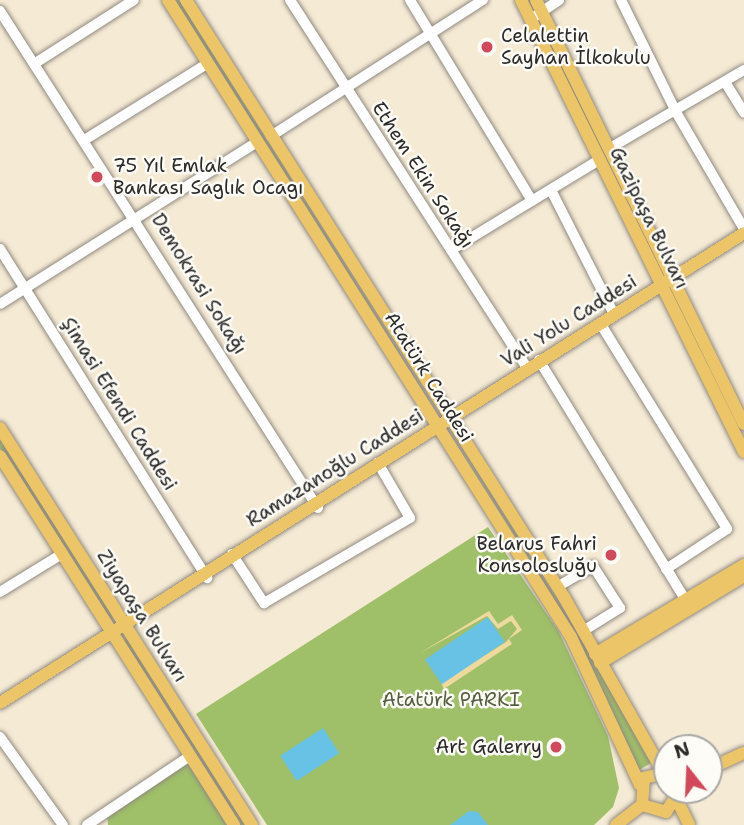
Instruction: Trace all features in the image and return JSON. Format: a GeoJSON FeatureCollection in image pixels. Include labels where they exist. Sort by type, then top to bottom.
{"type":"FeatureCollection","features":[{"type":"Feature","properties":{"kind":"main road","name":"Atatürk Caddesi"},"geometry":{"type":"LineString","coordinates":[[168,0],[570,636],[640,785],[642,805]]}},
{"type":"Feature","properties":{"kind":"main road","name":"Atatürk Caddesi"},"geometry":{"type":"LineString","coordinates":[[186,0],[557,587],[653,753]]}},
{"type":"Feature","properties":{"kind":"main road","name":"Gazipaşa Bulvarı"},"geometry":{"type":"LineString","coordinates":[[521,0],[536,10],[610,148],[744,424]]}},
{"type":"Feature","properties":{"kind":"main road","name":"Gazipaşa Bulvarı"},"geometry":{"type":"LineString","coordinates":[[536,10],[599,160],[744,452]]}},
{"type":"Feature","properties":{"kind":"main road","name":"Vali Yolu Caddesi"},"geometry":{"type":"LineString","coordinates":[[450,420],[527,368],[674,279],[744,231]]}},
{"type":"Feature","properties":{"kind":"main road","name":"Ramazanoğlu Caddesi"},"geometry":{"type":"LineString","coordinates":[[0,703],[450,420]]}},
{"type":"Feature","properties":{"kind":"main road","name":"Ziyapaşa Bulvarı"},"geometry":{"type":"LineString","coordinates":[[0,428],[234,825]]}},
{"type":"Feature","properties":{"kind":"main road","name":"Ziyapaşa Bulvarı"},"geometry":{"type":"LineString","coordinates":[[0,456],[62,554],[119,630],[252,825]]}},
{"type":"Feature","properties":{"kind":"main road"},"geometry":{"type":"LineString","coordinates":[[598,659],[744,565]]}},
{"type":"Feature","properties":{"kind":"main road"},"geometry":{"type":"LineString","coordinates":[[598,659],[744,576]]}},
{"type":"Feature","properties":{"kind":"main road","name":"Ramazanoğlu Caddesi"},"geometry":{"type":"LineString","coordinates":[[0,712],[119,630]]}},
{"type":"Feature","properties":{"kind":"main road"},"geometry":{"type":"LineString","coordinates":[[723,763],[744,753]]}},
{"type":"Feature","properties":{"kind":"main road"},"geometry":{"type":"LineString","coordinates":[[640,785],[653,779]]}},
{"type":"Feature","properties":{"kind":"main road"},"geometry":{"type":"LineString","coordinates":[[616,825],[642,805],[665,819],[674,804]]}},
{"type":"Feature","properties":{"kind":"main road"},"geometry":{"type":"LineString","coordinates":[[681,804],[688,825]]}},
{"type":"Feature","properties":{"kind":"street"},"geometry":{"type":"LineString","coordinates":[[37,62],[134,0]]}},
{"type":"Feature","properties":{"kind":"street","name":"Ethem Ekin Sokağı"},"geometry":{"type":"LineString","coordinates":[[290,0],[527,368]]}},
{"type":"Feature","properties":{"kind":"street"},"geometry":{"type":"LineString","coordinates":[[410,0],[532,201]]}},
{"type":"Feature","properties":{"kind":"street"},"geometry":{"type":"LineString","coordinates":[[271,136],[483,0]]}},
{"type":"Feature","properties":{"kind":"street"},"geometry":{"type":"LineString","coordinates":[[536,10],[559,0]]}},
{"type":"Feature","properties":{"kind":"street"},"geometry":{"type":"LineString","coordinates":[[621,0],[676,112],[744,231]]}},
{"type":"Feature","properties":{"kind":"street","name":"Demokrasi Sokağı"},"geometry":{"type":"LineString","coordinates":[[0,11],[37,62],[137,217],[316,505]]}},
{"type":"Feature","properties":{"kind":"street"},"geometry":{"type":"LineString","coordinates":[[86,139],[208,63]]}},
{"type":"Feature","properties":{"kind":"street"},"geometry":{"type":"LineString","coordinates":[[610,148],[744,70]]}},
{"type":"Feature","properties":{"kind":"street"},"geometry":{"type":"LineString","coordinates":[[725,82],[744,112]]}},
{"type":"Feature","properties":{"kind":"street"},"geometry":{"type":"LineString","coordinates":[[0,304],[257,142]]}},
{"type":"Feature","properties":{"kind":"street"},"geometry":{"type":"LineString","coordinates":[[451,250],[599,160]]}},
{"type":"Feature","properties":{"kind":"street"},"geometry":{"type":"LineString","coordinates":[[551,190],[614,314]]}},
{"type":"Feature","properties":{"kind":"street","name":"Şimasi Efendi Caddesi"},"geometry":{"type":"LineString","coordinates":[[0,250],[205,575]]}},
{"type":"Feature","properties":{"kind":"street"},"geometry":{"type":"LineString","coordinates":[[600,323],[727,529],[666,569]]}},
{"type":"Feature","properties":{"kind":"street"},"geometry":{"type":"LineString","coordinates":[[540,360],[686,601]]}},
{"type":"Feature","properties":{"kind":"street"},"geometry":{"type":"LineString","coordinates":[[233,557],[264,603],[410,517],[380,466]]}},
{"type":"Feature","properties":{"kind":"street"},"geometry":{"type":"LineString","coordinates":[[0,592],[62,554]]}},
{"type":"Feature","properties":{"kind":"street"},"geometry":{"type":"LineString","coordinates":[[557,587],[593,566],[620,608],[583,631]]}},
{"type":"Feature","properties":{"kind":"street"},"geometry":{"type":"LineString","coordinates":[[0,737],[63,825]]}},
{"type":"Feature","properties":{"kind":"street"},"geometry":{"type":"LineString","coordinates":[[88,825],[191,755]]}},
{"type":"Feature","properties":{"kind":"green space"},"geometry":{"type":"Polygon","coordinates":[[[175,0],[179,0],[436,411],[175,0]]]}},
{"type":"Feature","properties":{"kind":"green space"},"geometry":{"type":"Polygon","coordinates":[[[452,432],[573,625],[651,763],[639,770],[570,626],[452,432]]]}},
{"type":"Feature","properties":{"kind":"green space"},"geometry":{"type":"Polygon","coordinates":[[[0,439],[114,617],[109,620],[0,448],[0,439]]]}},
{"type":"Feature","properties":{"kind":"green space","name":"Atatürk PARKI"},"geometry":{"type":"Polygon","coordinates":[[[488,527],[559,632],[608,736],[619,788],[613,807],[594,825],[267,825],[196,714],[488,527]]]}},
{"type":"Feature","properties":{"kind":"green space"},"geometry":{"type":"Polygon","coordinates":[[[127,638],[247,825],[238,825],[123,642],[127,638]]]}},
{"type":"Feature","properties":{"kind":"green space"},"geometry":{"type":"Polygon","coordinates":[[[183,754],[228,825],[108,825],[107,813],[183,754]]]}},
{"type":"Feature","properties":{"kind":"sand"},"geometry":{"type":"Polygon","coordinates":[[[489,611],[498,624],[512,615],[522,630],[509,639],[512,644],[444,689],[441,683],[506,642],[517,629],[511,621],[498,629],[487,616],[420,653],[489,611]]]}},
{"type":"Feature","properties":{"kind":"water"},"geometry":{"type":"Polygon","coordinates":[[[488,617],[505,642],[442,684],[425,659],[488,617]]]}},
{"type":"Feature","properties":{"kind":"water"},"geometry":{"type":"Polygon","coordinates":[[[323,728],[339,753],[297,781],[280,756],[323,728]]]}},
{"type":"Feature","properties":{"kind":"water"},"geometry":{"type":"Polygon","coordinates":[[[469,811],[478,812],[488,825],[450,825],[469,811]]]}},
{"type":"Feature","properties":{"kind":"place","name":"Celalettin Sayhan İlkokulu"},"geometry":{"type":"Point","coordinates":[487,47]}},
{"type":"Feature","properties":{"kind":"place","name":"75 Yıl Emlak Bankası Saglık Ocagı"},"geometry":{"type":"Point","coordinates":[97,177]}},
{"type":"Feature","properties":{"kind":"place","name":"Belarus Fahri Konsolosluğu"},"geometry":{"type":"Point","coordinates":[611,555]}},
{"type":"Feature","properties":{"kind":"place","name":"Art Galerry"},"geometry":{"type":"Point","coordinates":[556,747]}}]}
